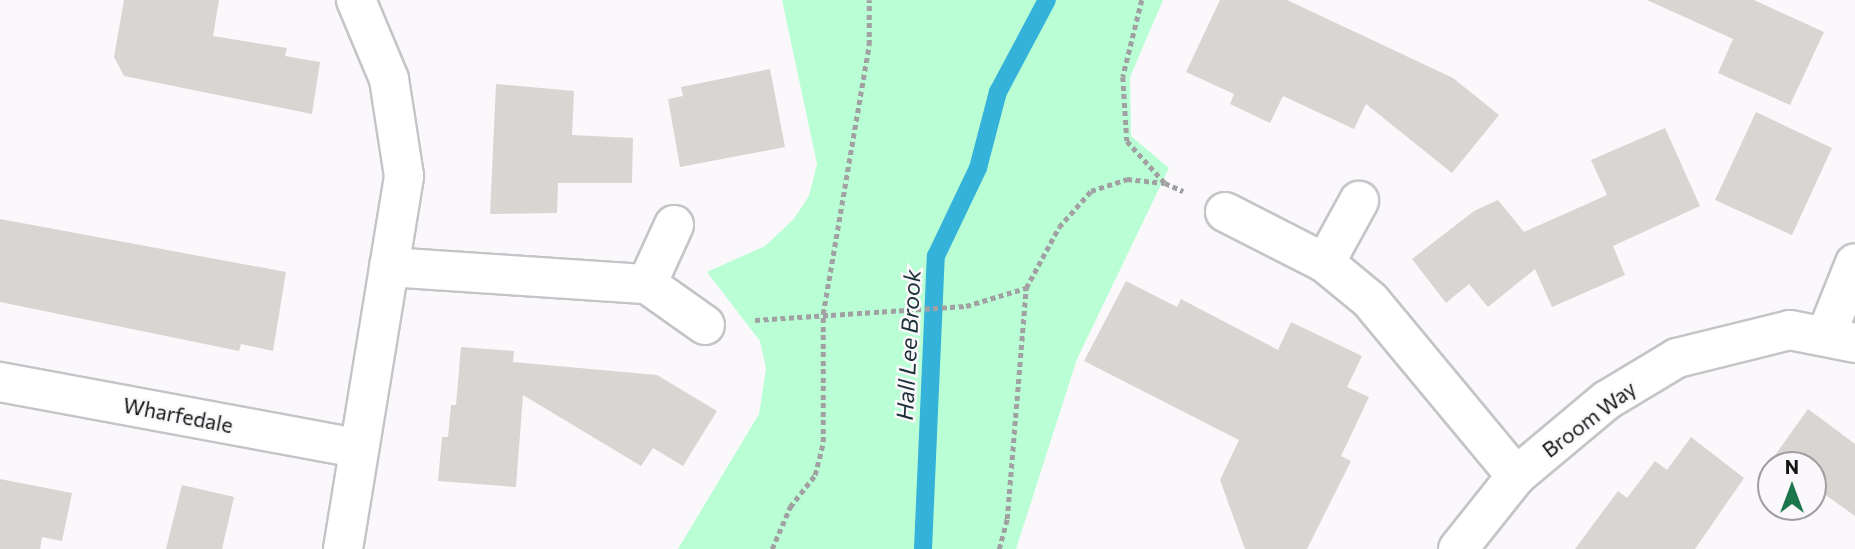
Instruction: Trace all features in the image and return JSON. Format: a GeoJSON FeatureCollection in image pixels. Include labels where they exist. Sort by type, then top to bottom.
{"type":"FeatureCollection","features":[{"type":"Feature","properties":{"kind":"street"},"geometry":{"type":"LineString","coordinates":[[343,549],[356,448],[404,176],[401,126],[389,79],[356,0]]}},
{"type":"Feature","properties":{"kind":"street"},"geometry":{"type":"LineString","coordinates":[[1325,263],[1359,201]]}},
{"type":"Feature","properties":{"kind":"street"},"geometry":{"type":"LineString","coordinates":[[1225,212],[1325,263],[1370,300],[1516,476]]}},
{"type":"Feature","properties":{"kind":"street"},"geometry":{"type":"LineString","coordinates":[[647,284],[674,225]]}},
{"type":"Feature","properties":{"kind":"street","name":"Broom Way"},"geometry":{"type":"LineString","coordinates":[[1458,549],[1516,476],[1607,400],[1676,358],[1744,337],[1841,338],[1855,263]]}},
{"type":"Feature","properties":{"kind":"street"},"geometry":{"type":"LineString","coordinates":[[389,267],[647,284],[705,325]]}},
{"type":"Feature","properties":{"kind":"street","name":"Wharfedale"},"geometry":{"type":"LineString","coordinates":[[0,382],[356,448]]}},
{"type":"Feature","properties":{"kind":"path"},"geometry":{"type":"LineString","coordinates":[[772,549],[790,507],[815,475],[823,442],[823,314],[869,45],[869,0]]}},
{"type":"Feature","properties":{"kind":"path"},"geometry":{"type":"LineString","coordinates":[[1142,0],[1123,77],[1127,141],[1165,183]]}},
{"type":"Feature","properties":{"kind":"path"},"geometry":{"type":"LineString","coordinates":[[999,549],[1007,519],[1026,288],[1059,227],[1091,191],[1127,179],[1165,183],[1225,212]]}},
{"type":"Feature","properties":{"kind":"path"},"geometry":{"type":"LineString","coordinates":[[705,325],[823,314],[966,306],[1026,288]]}},
{"type":"Feature","properties":{"kind":"green space"},"geometry":{"type":"Polygon","coordinates":[[[782,0],[1163,0],[1130,77],[1131,136],[1169,168],[1077,359],[1016,549],[678,549],[759,414],[766,369],[760,341],[707,272],[765,246],[793,220],[809,196],[817,164],[782,0]]]}},
{"type":"Feature","properties":{"kind":"building"},"geometry":{"type":"Polygon","coordinates":[[[124,0],[219,0],[213,36],[287,48],[285,56],[320,62],[312,114],[124,76],[114,57],[124,0]]]}},
{"type":"Feature","properties":{"kind":"building"},"geometry":{"type":"Polygon","coordinates":[[[1220,0],[1287,0],[1453,78],[1499,115],[1452,173],[1366,104],[1354,129],[1283,96],[1270,123],[1230,104],[1234,94],[1186,72],[1220,0]]]}},
{"type":"Feature","properties":{"kind":"building"},"geometry":{"type":"Polygon","coordinates":[[[1647,0],[1754,0],[1824,32],[1790,105],[1718,73],[1733,39],[1647,0]]]}},
{"type":"Feature","properties":{"kind":"building"},"geometry":{"type":"Polygon","coordinates":[[[770,69],[785,147],[680,167],[668,99],[683,96],[681,87],[770,69]]]}},
{"type":"Feature","properties":{"kind":"building"},"geometry":{"type":"Polygon","coordinates":[[[496,84],[574,91],[572,135],[633,138],[632,183],[558,183],[557,213],[490,214],[496,84]]]}},
{"type":"Feature","properties":{"kind":"building"},"geometry":{"type":"Polygon","coordinates":[[[1756,112],[1832,148],[1792,235],[1715,200],[1756,112]]]}},
{"type":"Feature","properties":{"kind":"building"},"geometry":{"type":"Polygon","coordinates":[[[1665,128],[1700,206],[1613,246],[1625,275],[1552,307],[1535,269],[1488,307],[1469,284],[1446,303],[1412,259],[1474,211],[1498,200],[1524,232],[1607,195],[1591,160],[1665,128]]]}},
{"type":"Feature","properties":{"kind":"building"},"geometry":{"type":"Polygon","coordinates":[[[0,219],[286,272],[273,351],[241,344],[239,351],[0,302],[0,219]]]}},
{"type":"Feature","properties":{"kind":"building"},"geometry":{"type":"Polygon","coordinates":[[[1126,281],[1177,307],[1181,299],[1278,350],[1291,322],[1362,356],[1347,387],[1369,397],[1341,456],[1351,461],[1307,549],[1245,549],[1220,480],[1239,440],[1084,361],[1126,281]]]}},
{"type":"Feature","properties":{"kind":"building"},"geometry":{"type":"Polygon","coordinates":[[[461,347],[514,351],[513,362],[657,375],[717,411],[683,466],[653,448],[641,466],[523,395],[516,487],[438,481],[442,437],[448,437],[451,405],[456,405],[461,347]]]}},
{"type":"Feature","properties":{"kind":"building"},"geometry":{"type":"Polygon","coordinates":[[[1808,409],[1855,444],[1855,516],[1827,496],[1827,451],[1778,451],[1808,409]]]}},
{"type":"Feature","properties":{"kind":"building"},"geometry":{"type":"Polygon","coordinates":[[[1691,437],[1744,478],[1695,549],[1575,549],[1618,491],[1627,498],[1655,461],[1667,470],[1691,437]]]}},
{"type":"Feature","properties":{"kind":"building"},"geometry":{"type":"Polygon","coordinates":[[[0,479],[72,493],[62,541],[42,537],[40,549],[0,549],[0,479]]]}},
{"type":"Feature","properties":{"kind":"building"},"geometry":{"type":"Polygon","coordinates":[[[182,485],[234,497],[222,549],[166,549],[182,485]]]}},
{"type":"Feature","properties":{"kind":"waterway","name":"Hall Lee Brook"},"geometry":{"type":"LineString","coordinates":[[923,549],[936,256],[978,168],[998,92],[1047,0]]}}]}
